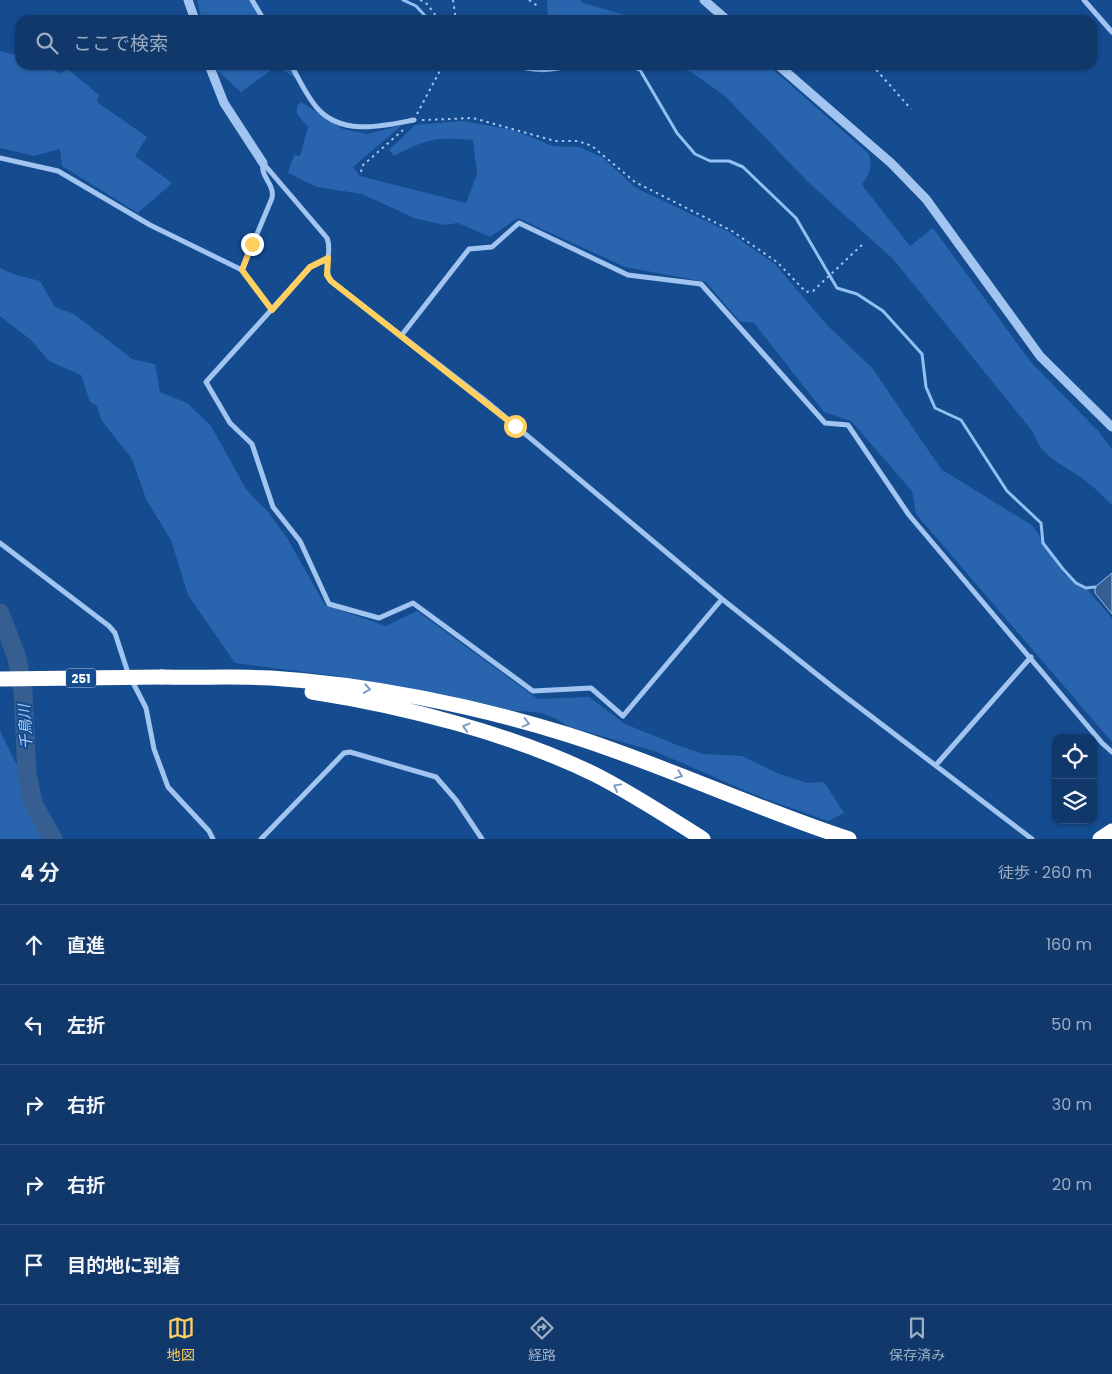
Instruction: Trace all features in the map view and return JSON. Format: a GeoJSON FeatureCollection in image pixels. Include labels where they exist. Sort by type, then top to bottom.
{"type":"FeatureCollection","features":[{"type":"Feature","properties":{"kind":"highway","name":"251"},"geometry":{"type":"LineString","coordinates":[[0,679],[214,678]]}},
{"type":"Feature","properties":{"kind":"highway"},"geometry":{"type":"LineString","coordinates":[[214,678],[339,697],[440,720],[549,754],[595,775],[644,802],[703,839]]}},
{"type":"Feature","properties":{"kind":"highway"},"geometry":{"type":"LineString","coordinates":[[214,678],[270,678],[320,683],[436,702],[502,717],[629,755],[751,804],[849,839]]}},
{"type":"Feature","properties":{"kind":"highway"},"geometry":{"type":"LineString","coordinates":[[1100,839],[1112,831]]}},
{"type":"Feature","properties":{"kind":"street"},"geometry":{"type":"LineString","coordinates":[[188,0],[192,15]]}},
{"type":"Feature","properties":{"kind":"street"},"geometry":{"type":"LineString","coordinates":[[252,0],[261,15]]}},
{"type":"Feature","properties":{"kind":"street"},"geometry":{"type":"LineString","coordinates":[[704,0],[721,15]]}},
{"type":"Feature","properties":{"kind":"street"},"geometry":{"type":"LineString","coordinates":[[1084,0],[1112,32]]}},
{"type":"Feature","properties":{"kind":"street"},"geometry":{"type":"LineString","coordinates":[[210,70],[224,103],[263,163],[327,238],[327,275],[331,281],[486,401],[722,599],[1032,839]]}},
{"type":"Feature","properties":{"kind":"street"},"geometry":{"type":"LineString","coordinates":[[294,70],[317,108],[336,122],[369,128],[414,120]]}},
{"type":"Feature","properties":{"kind":"street"},"geometry":{"type":"LineString","coordinates":[[784,70],[891,163],[926,199],[1040,356],[1112,427]]}},
{"type":"Feature","properties":{"kind":"street"},"geometry":{"type":"LineString","coordinates":[[0,158],[58,171],[150,226],[242,270],[272,310]]}},
{"type":"Feature","properties":{"kind":"street"},"geometry":{"type":"LineString","coordinates":[[242,270],[274,192],[263,172],[263,163]]}},
{"type":"Feature","properties":{"kind":"street"},"geometry":{"type":"LineString","coordinates":[[401,336],[469,249],[492,247],[519,223],[628,275],[701,284],[825,423],[848,425],[909,515],[1102,743],[1112,752]]}},
{"type":"Feature","properties":{"kind":"street"},"geometry":{"type":"LineString","coordinates":[[328,258],[310,267],[206,382],[230,424],[252,444],[273,508],[300,541],[329,604],[379,618],[413,603],[534,691],[591,688],[622,716],[722,599]]}},
{"type":"Feature","properties":{"kind":"street"},"geometry":{"type":"LineString","coordinates":[[0,543],[109,626],[115,634],[128,673],[146,708],[154,749],[168,787],[213,839]]}},
{"type":"Feature","properties":{"kind":"street"},"geometry":{"type":"LineString","coordinates":[[936,766],[1031,657]]}},
{"type":"Feature","properties":{"kind":"street"},"geometry":{"type":"LineString","coordinates":[[261,839],[344,753],[350,752],[436,777],[456,800],[482,839]]}},
{"type":"Feature","properties":{"kind":"path"},"geometry":{"type":"LineString","coordinates":[[420,0],[427,4],[435,15]]}},
{"type":"Feature","properties":{"kind":"path"},"geometry":{"type":"LineString","coordinates":[[453,0],[455,15]]}},
{"type":"Feature","properties":{"kind":"path"},"geometry":{"type":"LineString","coordinates":[[529,0],[540,7]]}},
{"type":"Feature","properties":{"kind":"path"},"geometry":{"type":"LineString","coordinates":[[361,172],[362,166],[414,120],[440,70]]}},
{"type":"Feature","properties":{"kind":"path"},"geometry":{"type":"LineString","coordinates":[[876,70],[911,109]]}},
{"type":"Feature","properties":{"kind":"path"},"geometry":{"type":"LineString","coordinates":[[414,120],[473,118],[555,140],[578,141],[592,146],[641,186],[740,236],[777,262],[806,292],[813,291],[864,243]]}},
{"type":"Feature","properties":{"kind":"shaded area"},"geometry":{"type":"Polygon","coordinates":[[[197,0],[250,0],[260,15],[201,15],[197,0]]]}},
{"type":"Feature","properties":{"kind":"shaded area"},"geometry":{"type":"Polygon","coordinates":[[[547,0],[581,0],[583,3],[625,15],[548,15],[547,0]]]}},
{"type":"Feature","properties":{"kind":"shaded area"},"geometry":{"type":"Polygon","coordinates":[[[0,51],[15,55],[15,70],[53,70],[60,73],[69,70],[99,95],[97,102],[147,137],[135,156],[172,183],[138,213],[62,166],[60,149],[34,156],[0,148],[0,51]]]}},
{"type":"Feature","properties":{"kind":"shaded area"},"geometry":{"type":"Polygon","coordinates":[[[217,70],[271,70],[241,92],[217,70]]]}},
{"type":"Feature","properties":{"kind":"shaded area"},"geometry":{"type":"Polygon","coordinates":[[[283,70],[295,70],[300,76],[294,77],[283,70]]]}},
{"type":"Feature","properties":{"kind":"shaded area"},"geometry":{"type":"Polygon","coordinates":[[[686,70],[774,70],[868,153],[871,166],[862,185],[910,246],[933,228],[1030,361],[1098,431],[1112,449],[1112,505],[1075,473],[1047,455],[1033,432],[894,260],[807,181],[725,96],[686,70]]]}},
{"type":"Feature","properties":{"kind":"shaded area"},"geometry":{"type":"Polygon","coordinates":[[[301,102],[343,129],[367,134],[402,125],[353,167],[360,176],[466,203],[477,174],[473,140],[432,140],[415,145],[394,156],[389,150],[415,125],[463,121],[513,130],[553,146],[579,147],[602,157],[636,188],[727,231],[775,264],[827,325],[873,369],[941,469],[1033,526],[1064,574],[1087,589],[1112,618],[1112,742],[916,514],[912,491],[851,421],[824,412],[754,323],[739,321],[706,282],[625,267],[518,218],[490,237],[458,223],[444,225],[414,218],[362,194],[317,187],[288,173],[294,155],[300,156],[308,127],[297,114],[297,106],[301,102]]]}},
{"type":"Feature","properties":{"kind":"shaded area"},"geometry":{"type":"Polygon","coordinates":[[[0,268],[16,275],[40,281],[55,307],[74,314],[132,359],[155,364],[160,392],[187,403],[211,426],[246,489],[268,512],[287,538],[325,605],[386,626],[417,611],[538,699],[589,697],[625,724],[677,745],[703,754],[742,756],[779,774],[808,783],[824,782],[844,813],[828,821],[758,796],[654,751],[567,726],[543,714],[516,711],[336,676],[235,663],[188,595],[171,540],[146,499],[132,459],[102,421],[97,406],[90,402],[81,375],[49,361],[31,340],[0,316],[0,268]]]}},
{"type":"Feature","properties":{"kind":"shaded area"},"geometry":{"type":"Polygon","coordinates":[[[1112,573],[1112,614],[1095,593],[1095,587],[1112,573]]]}},
{"type":"Feature","properties":{"kind":"shaded area"},"geometry":{"type":"Polygon","coordinates":[[[0,731],[34,800],[42,839],[0,839],[0,731]]]}},
{"type":"Feature","properties":{"kind":"waterway"},"geometry":{"type":"LineString","coordinates":[[403,0],[416,6],[424,15]]}},
{"type":"Feature","properties":{"kind":"waterway"},"geometry":{"type":"LineString","coordinates":[[534,70],[550,70]]}},
{"type":"Feature","properties":{"kind":"waterway"},"geometry":{"type":"LineString","coordinates":[[640,70],[677,133],[695,154],[710,161],[729,161],[743,167],[796,218],[837,288],[857,294],[883,311],[922,354],[926,387],[935,408],[961,420],[1007,491],[1041,523],[1043,543],[1063,569],[1076,583],[1086,588],[1095,587]]}},
{"type":"Feature","properties":{"kind":"waterway","name":"千鳥川"},"geometry":{"type":"LineString","coordinates":[[0,613],[17,658],[23,692],[27,774],[33,803],[53,839]]}},
{"type":"Feature","properties":{"kind":"route"},"geometry":{"type":"LineString","coordinates":[[252,244],[242,270],[272,310],[310,267],[328,258],[327,275],[331,281],[486,401],[515,426]]}}]}
